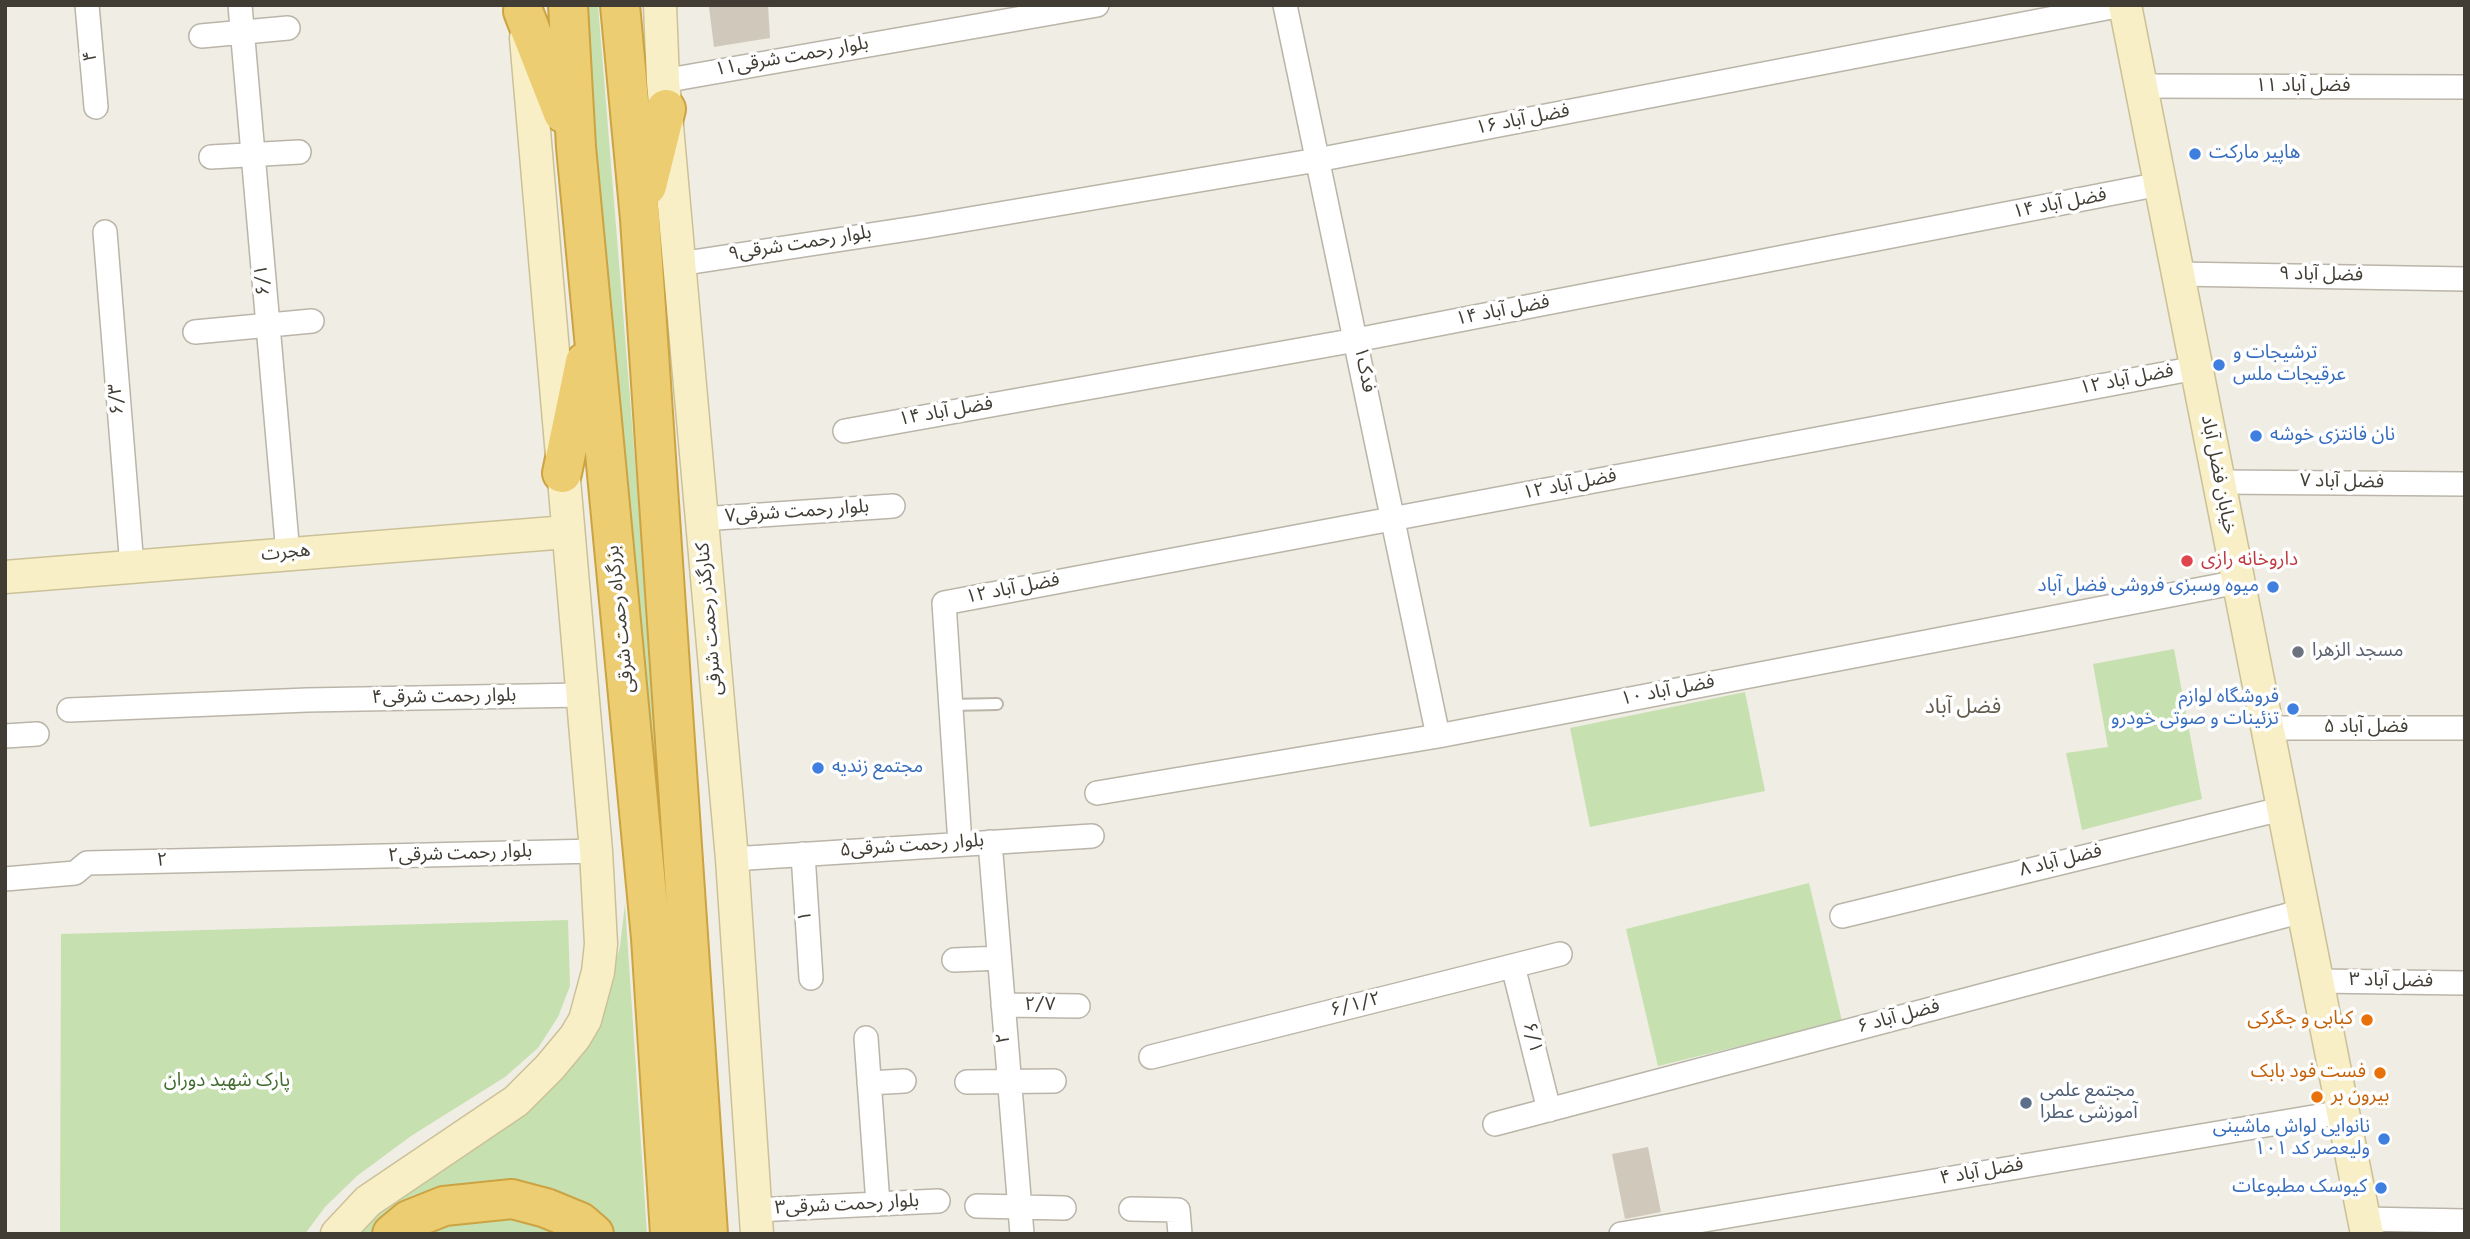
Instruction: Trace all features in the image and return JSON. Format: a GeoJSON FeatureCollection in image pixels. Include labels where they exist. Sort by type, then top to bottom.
{"type":"FeatureCollection","features":[{"type":"Feature","properties":{"kind":"highway","name":"بزرگراه رحمت شرقی"},"geometry":{"type":"LineString","coordinates":[[568,5],[576,147],[651,938],[670,1234]]}},
{"type":"Feature","properties":{"kind":"highway"},"geometry":{"type":"LineString","coordinates":[[621,5],[640,219],[708,1234]]}},
{"type":"Feature","properties":{"kind":"highway"},"geometry":{"type":"LineString","coordinates":[[523,8],[576,147]]}},
{"type":"Feature","properties":{"kind":"highway"},"geometry":{"type":"LineString","coordinates":[[640,219],[664,95]]}},
{"type":"Feature","properties":{"kind":"highway"},"geometry":{"type":"LineString","coordinates":[[562,473],[592,325]]}},
{"type":"Feature","properties":{"kind":"highway"},"geometry":{"type":"LineString","coordinates":[[392,1234],[408,1220],[444,1206],[512,1199],[546,1208],[580,1222],[594,1234]]}},
{"type":"Feature","properties":{"kind":"main road","name":"کنارگذر رحمت شرقی"},"geometry":{"type":"LineString","coordinates":[[660,5],[664,95],[732,859],[757,1222]]}},
{"type":"Feature","properties":{"kind":"main road","name":"خیابان فضل آباد"},"geometry":{"type":"LineString","coordinates":[[2123,5],[2365,1226]]}},
{"type":"Feature","properties":{"kind":"main road"},"geometry":{"type":"LineString","coordinates":[[337,1234],[368,1202],[516,1101],[575,1037],[593,998],[598,972],[601,944],[596,851],[523,8]]}},
{"type":"Feature","properties":{"kind":"main road","name":"هجرت"},"geometry":{"type":"LineString","coordinates":[[5,577],[567,532]]}},
{"type":"Feature","properties":{"kind":"street","name":"۴"},"geometry":{"type":"LineString","coordinates":[[87,5],[96,107]]}},
{"type":"Feature","properties":{"kind":"street","name":"۶/۱"},"geometry":{"type":"LineString","coordinates":[[240,5],[288,554]]}},
{"type":"Feature","properties":{"kind":"street","name":"بلوار رحمت شرقی۱۱"},"geometry":{"type":"LineString","coordinates":[[664,95],[920,35],[1097,5]]}},
{"type":"Feature","properties":{"kind":"street","name":"فدک۱"},"geometry":{"type":"LineString","coordinates":[[1284,5],[1438,736]]}},
{"type":"Feature","properties":{"kind":"street","name":"فضل آباد ۱۶"},"geometry":{"type":"LineString","coordinates":[[922,227],[1317,160],[2123,5]]}},
{"type":"Feature","properties":{"kind":"street"},"geometry":{"type":"LineString","coordinates":[[201,36],[288,28]]}},
{"type":"Feature","properties":{"kind":"street","name":"فضل آباد ۱۱"},"geometry":{"type":"LineString","coordinates":[[2141,86],[2465,87]]}},
{"type":"Feature","properties":{"kind":"street"},"geometry":{"type":"LineString","coordinates":[[211,157],[299,152]]}},
{"type":"Feature","properties":{"kind":"street","name":"فضل آباد ۱۴"},"geometry":{"type":"LineString","coordinates":[[845,431],[1356,340],[2160,184]]}},
{"type":"Feature","properties":{"kind":"street","name":"بلوار رحمت شرقی۹"},"geometry":{"type":"LineString","coordinates":[[679,264],[922,227]]}},
{"type":"Feature","properties":{"kind":"street","name":"۶/۳"},"geometry":{"type":"LineString","coordinates":[[105,232],[132,567]]}},
{"type":"Feature","properties":{"kind":"street","name":"فضل آباد ۹"},"geometry":{"type":"LineString","coordinates":[[2178,274],[2465,279]]}},
{"type":"Feature","properties":{"kind":"street"},"geometry":{"type":"LineString","coordinates":[[195,332],[312,321]]}},
{"type":"Feature","properties":{"kind":"street","name":"فضل آباد ۱۲"},"geometry":{"type":"LineString","coordinates":[[951,705],[944,603],[2196,368]]}},
{"type":"Feature","properties":{"kind":"street","name":"فضل آباد ۷"},"geometry":{"type":"LineString","coordinates":[[2218,482],[2465,484]]}},
{"type":"Feature","properties":{"kind":"street","name":"بلوار رحمت شرقی۷"},"geometry":{"type":"LineString","coordinates":[[702,519],[892,506]]}},
{"type":"Feature","properties":{"kind":"street","name":"فضل آباد ۱۰"},"geometry":{"type":"LineString","coordinates":[[1097,793],[1438,736],[2238,582]]}},
{"type":"Feature","properties":{"kind":"street","name":"بلوار رحمت شرقی۴"},"geometry":{"type":"LineString","coordinates":[[69,710],[307,700],[582,695]]}},
{"type":"Feature","properties":{"kind":"street"},"geometry":{"type":"LineString","coordinates":[[951,705],[960,844]]}},
{"type":"Feature","properties":{"kind":"street","name":"فضل آباد ۵"},"geometry":{"type":"LineString","coordinates":[[2267,728],[2465,728]]}},
{"type":"Feature","properties":{"kind":"street"},"geometry":{"type":"LineString","coordinates":[[5,736],[37,734]]}},
{"type":"Feature","properties":{"kind":"street","name":"فضل آباد ۸"},"geometry":{"type":"LineString","coordinates":[[1842,916],[2281,809]]}},
{"type":"Feature","properties":{"kind":"street","name":"۵بلوار رحمت شرقی"},"geometry":{"type":"LineString","coordinates":[[732,859],[1093,836]]}},
{"type":"Feature","properties":{"kind":"street","name":"۲"},"geometry":{"type":"LineString","coordinates":[[990,842],[1022,1234]]}},
{"type":"Feature","properties":{"kind":"street","name":"بلوار رحمت شرقی۲"},"geometry":{"type":"LineString","coordinates":[[324,859],[596,851]]}},
{"type":"Feature","properties":{"kind":"street","name":"۱"},"geometry":{"type":"LineString","coordinates":[[803,854],[811,978]]}},
{"type":"Feature","properties":{"kind":"street","name":"۲"},"geometry":{"type":"LineString","coordinates":[[5,879],[75,873],[87,863],[324,859]]}},
{"type":"Feature","properties":{"kind":"street","name":"فضل آباد ۶"},"geometry":{"type":"LineString","coordinates":[[1495,1124],[2303,911]]}},
{"type":"Feature","properties":{"kind":"street","name":"۶/۱/۲"},"geometry":{"type":"LineString","coordinates":[[1152,1057],[1560,954]]}},
{"type":"Feature","properties":{"kind":"street"},"geometry":{"type":"LineString","coordinates":[[954,960],[999,958]]}},
{"type":"Feature","properties":{"kind":"street","name":"۶/۱"},"geometry":{"type":"LineString","coordinates":[[1513,966],[1549,1110]]}},
{"type":"Feature","properties":{"kind":"street","name":"فضل آباد ۳"},"geometry":{"type":"LineString","coordinates":[[2317,981],[2465,983]]}},
{"type":"Feature","properties":{"kind":"street","name":"۲/۷"},"geometry":{"type":"LineString","coordinates":[[1003,1005],[1078,1006]]}},
{"type":"Feature","properties":{"kind":"street"},"geometry":{"type":"LineString","coordinates":[[866,1038],[878,1204]]}},
{"type":"Feature","properties":{"kind":"street"},"geometry":{"type":"LineString","coordinates":[[869,1083],[904,1081]]}},
{"type":"Feature","properties":{"kind":"street"},"geometry":{"type":"LineString","coordinates":[[967,1082],[1054,1081]]}},
{"type":"Feature","properties":{"kind":"street","name":"فضل آباد ۴"},"geometry":{"type":"LineString","coordinates":[[1621,1234],[2343,1112]]}},
{"type":"Feature","properties":{"kind":"street","name":"بلوار رحمت شرقی۳"},"geometry":{"type":"LineString","coordinates":[[757,1222],[878,1204],[938,1201]]}},
{"type":"Feature","properties":{"kind":"street"},"geometry":{"type":"LineString","coordinates":[[977,1206],[1064,1208]]}},
{"type":"Feature","properties":{"kind":"street"},"geometry":{"type":"LineString","coordinates":[[1131,1209],[1178,1210],[1180,1234]]}},
{"type":"Feature","properties":{"kind":"street"},"geometry":{"type":"LineString","coordinates":[[2365,1226],[2465,1221]]}},
{"type":"Feature","properties":{"kind":"lane"},"geometry":{"type":"LineString","coordinates":[[951,705],[998,704]]}},
{"type":"Feature","properties":{"kind":"green space"},"geometry":{"type":"Polygon","coordinates":[[[583,5],[598,5],[698,1234],[616,447],[583,5]]]}},
{"type":"Feature","properties":{"kind":"green space"},"geometry":{"type":"Polygon","coordinates":[[[2174,649],[2202,799],[2082,830],[2066,753],[2108,747],[2093,664],[2174,649]]]}},
{"type":"Feature","properties":{"kind":"green space"},"geometry":{"type":"Polygon","coordinates":[[[1745,692],[1765,791],[1590,827],[1570,728],[1745,692]]]}},
{"type":"Feature","properties":{"kind":"green space"},"geometry":{"type":"Polygon","coordinates":[[[1809,883],[1842,1021],[1658,1066],[1626,929],[1809,883]]]}},
{"type":"Feature","properties":{"kind":"green space"},"geometry":{"type":"Polygon","coordinates":[[[625,904],[647,1234],[614,1234],[565,1202],[374,1234],[354,1234],[605,1003],[620,946],[625,904]]]}},
{"type":"Feature","properties":{"kind":"green space","name":"پارک شهید دوران"},"geometry":{"type":"Polygon","coordinates":[[[568,920],[570,986],[558,1017],[538,1048],[505,1077],[411,1136],[357,1176],[325,1207],[305,1234],[60,1234],[61,934],[568,920]]]}},
{"type":"Feature","properties":{"kind":"green space"},"geometry":{"type":"Polygon","coordinates":[[[507,1213],[571,1234],[417,1234],[432,1226],[507,1213]]]}},
{"type":"Feature","properties":{"kind":"building"},"geometry":{"type":"Polygon","coordinates":[[[768,5],[770,38],[714,47],[709,7],[768,5]]]}},
{"type":"Feature","properties":{"kind":"building"},"geometry":{"type":"Polygon","coordinates":[[[1648,1147],[1661,1212],[1625,1219],[1612,1154],[1648,1147]]]}},
{"type":"Feature","properties":{"kind":"place","name":"هاپیر مارکت"},"geometry":{"type":"Point","coordinates":[2195,154]}},
{"type":"Feature","properties":{"kind":"place","name":"ترشیجات و عرقیجات ملس"},"geometry":{"type":"Point","coordinates":[2219,365]}},
{"type":"Feature","properties":{"kind":"place","name":"نان فانتزی خوشه"},"geometry":{"type":"Point","coordinates":[2256,436]}},
{"type":"Feature","properties":{"kind":"place","name":"داروخانه رازی"},"geometry":{"type":"Point","coordinates":[2187,561]}},
{"type":"Feature","properties":{"kind":"place","name":"میوه وسبزی فروشی فضل آباد"},"geometry":{"type":"Point","coordinates":[2273,587]}},
{"type":"Feature","properties":{"kind":"place","name":"مسجد الزهرا"},"geometry":{"type":"Point","coordinates":[2298,652]}},
{"type":"Feature","properties":{"kind":"place","name":"فروشگاه لوازم تزئینات و صوتی خودرو"},"geometry":{"type":"Point","coordinates":[2293,709]}},
{"type":"Feature","properties":{"kind":"place","name":"مجتمع زندیه"},"geometry":{"type":"Point","coordinates":[818,768]}},
{"type":"Feature","properties":{"kind":"place","name":"کبابی و جگرکی"},"geometry":{"type":"Point","coordinates":[2367,1020]}},
{"type":"Feature","properties":{"kind":"place","name":"فست فود بابک"},"geometry":{"type":"Point","coordinates":[2380,1073]}},
{"type":"Feature","properties":{"kind":"place","name":"بیرون بر"},"geometry":{"type":"Point","coordinates":[2317,1097]}},
{"type":"Feature","properties":{"kind":"place","name":"مجتمع علمی آموزشی عطرا"},"geometry":{"type":"Point","coordinates":[2026,1103]}},
{"type":"Feature","properties":{"kind":"place","name":"نانوایی لواش ماشینی ولیعصر کد ۱۰۱"},"geometry":{"type":"Point","coordinates":[2384,1139]}},
{"type":"Feature","properties":{"kind":"place","name":"کیوسک مطبوعات"},"geometry":{"type":"Point","coordinates":[2381,1188]}},
{"type":"Feature","properties":{"kind":"district","name":"فضل آباد"},"geometry":{"type":"Point","coordinates":[1963,709]}}]}
